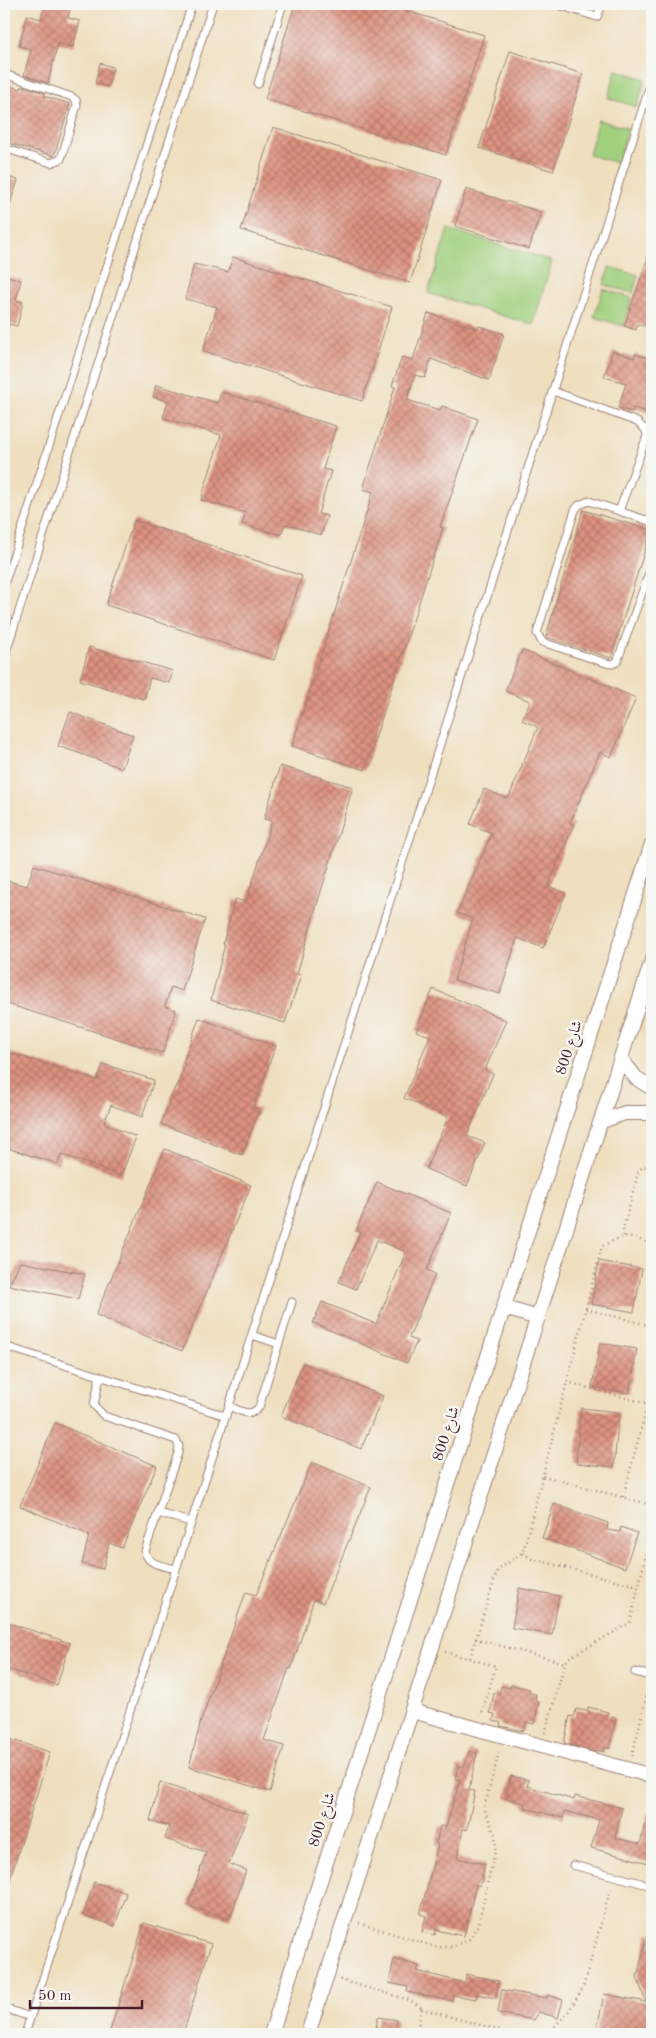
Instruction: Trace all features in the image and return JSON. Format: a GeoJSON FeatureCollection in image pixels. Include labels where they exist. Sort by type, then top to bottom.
{"type":"FeatureCollection","features":[{"type":"Feature","properties":{"kind":"street","name":"شارع 800"},"geometry":{"type":"LineString","coordinates":[[271,2034],[652,844]]}},
{"type":"Feature","properties":{"kind":"street"},"geometry":{"type":"LineString","coordinates":[[308,2034],[652,961]]}},
{"type":"Feature","properties":{"kind":"street"},"geometry":{"type":"LineString","coordinates":[[621,1059],[636,1078],[652,1088]]}},
{"type":"Feature","properties":{"kind":"street"},"geometry":{"type":"LineString","coordinates":[[602,1121],[625,1113],[652,1113]]}},
{"type":"Feature","properties":{"kind":"street"},"geometry":{"type":"LineString","coordinates":[[505,1308],[538,1318]]}},
{"type":"Feature","properties":{"kind":"street"},"geometry":{"type":"LineString","coordinates":[[412,1711],[652,1776]]}},
{"type":"Feature","properties":{"kind":"lane"},"geometry":{"type":"LineString","coordinates":[[4,585],[192,4]]}},
{"type":"Feature","properties":{"kind":"lane"},"geometry":{"type":"LineString","coordinates":[[4,658],[213,4]]}},
{"type":"Feature","properties":{"kind":"lane"},"geometry":{"type":"LineString","coordinates":[[258,84],[283,4]]}},
{"type":"Feature","properties":{"kind":"lane"},"geometry":{"type":"LineString","coordinates":[[555,4],[597,16],[602,4]]}},
{"type":"Feature","properties":{"kind":"lane"},"geometry":{"type":"LineString","coordinates":[[644,4],[652,6]]}},
{"type":"Feature","properties":{"kind":"lane"},"geometry":{"type":"LineString","coordinates":[[4,74],[72,97],[76,100],[77,105],[61,159],[57,162],[51,163],[4,148]]}},
{"type":"Feature","properties":{"kind":"lane"},"geometry":{"type":"LineString","coordinates":[[25,2034],[252,1335],[652,80]]}},
{"type":"Feature","properties":{"kind":"lane"},"geometry":{"type":"LineString","coordinates":[[553,391],[637,422],[643,425],[646,430],[647,436],[619,511]]}},
{"type":"Feature","properties":{"kind":"lane"},"geometry":{"type":"LineString","coordinates":[[652,522],[589,501],[579,505],[537,633],[538,638],[542,642],[606,663],[618,662],[652,565]]}},
{"type":"Feature","properties":{"kind":"lane"},"geometry":{"type":"LineString","coordinates":[[229,1406],[249,1414],[256,1412],[292,1302]]}},
{"type":"Feature","properties":{"kind":"lane"},"geometry":{"type":"LineString","coordinates":[[252,1335],[279,1344]]}},
{"type":"Feature","properties":{"kind":"lane"},"geometry":{"type":"LineString","coordinates":[[4,1346],[226,1416]]}},
{"type":"Feature","properties":{"kind":"lane"},"geometry":{"type":"LineString","coordinates":[[100,1376],[94,1405],[104,1416],[176,1440],[179,1446],[145,1551],[146,1558],[150,1562],[176,1570]]}},
{"type":"Feature","properties":{"kind":"lane"},"geometry":{"type":"LineString","coordinates":[[158,1513],[191,1522]]}},
{"type":"Feature","properties":{"kind":"lane"},"geometry":{"type":"LineString","coordinates":[[635,1672],[652,1676]]}},
{"type":"Feature","properties":{"kind":"lane"},"geometry":{"type":"LineString","coordinates":[[573,1865],[652,1886]]}},
{"type":"Feature","properties":{"kind":"lane"},"geometry":{"type":"LineString","coordinates":[[4,2008],[30,2017]]}},
{"type":"Feature","properties":{"kind":"path"},"geometry":{"type":"LineString","coordinates":[[624,1236],[623,1230],[638,1172],[642,1168],[652,1166]]}},
{"type":"Feature","properties":{"kind":"path"},"geometry":{"type":"LineString","coordinates":[[470,1658],[497,1570],[523,1552],[602,1246],[624,1236],[652,1243]]}},
{"type":"Feature","properties":{"kind":"path"},"geometry":{"type":"LineString","coordinates":[[586,1309],[652,1326]]}},
{"type":"Feature","properties":{"kind":"path"},"geometry":{"type":"LineString","coordinates":[[567,1382],[652,1404]]}},
{"type":"Feature","properties":{"kind":"path"},"geometry":{"type":"LineString","coordinates":[[623,1497],[652,1388]]}},
{"type":"Feature","properties":{"kind":"path"},"geometry":{"type":"LineString","coordinates":[[543,1476],[652,1506]]}},
{"type":"Feature","properties":{"kind":"path"},"geometry":{"type":"LineString","coordinates":[[542,1746],[565,1663],[570,1657],[630,1623],[652,1530]]}},
{"type":"Feature","properties":{"kind":"path"},"geometry":{"type":"LineString","coordinates":[[523,1552],[532,1559],[638,1586]]}},
{"type":"Feature","properties":{"kind":"path"},"geometry":{"type":"LineString","coordinates":[[476,1639],[565,1663]]}},
{"type":"Feature","properties":{"kind":"path"},"geometry":{"type":"LineString","coordinates":[[432,1648],[496,1666],[478,1729]]}},
{"type":"Feature","properties":{"kind":"path"},"geometry":{"type":"LineString","coordinates":[[629,1770],[652,1676]]}},
{"type":"Feature","properties":{"kind":"path"},"geometry":{"type":"LineString","coordinates":[[345,1919],[436,1947],[453,1947],[469,1939],[478,1925],[496,1847],[495,1835],[484,1808],[504,1736]]}},
{"type":"Feature","properties":{"kind":"path"},"geometry":{"type":"LineString","coordinates":[[548,2034],[569,2011],[583,1988],[614,1876]]}},
{"type":"Feature","properties":{"kind":"path"},"geometry":{"type":"LineString","coordinates":[[327,1976],[410,2000],[422,2008],[514,2034]]}},
{"type":"Feature","properties":{"kind":"path"},"geometry":{"type":"LineString","coordinates":[[416,2034],[422,2008]]}},
{"type":"Feature","properties":{"kind":"green space"},"geometry":{"type":"Polygon","coordinates":[[[616,70],[645,79],[637,107],[608,98],[616,70]]]}},
{"type":"Feature","properties":{"kind":"green space"},"geometry":{"type":"Polygon","coordinates":[[[598,120],[628,128],[618,163],[589,155],[598,120]]]}},
{"type":"Feature","properties":{"kind":"green space"},"geometry":{"type":"Polygon","coordinates":[[[448,229],[552,261],[533,325],[428,293],[448,229]]]}},
{"type":"Feature","properties":{"kind":"green space"},"geometry":{"type":"Polygon","coordinates":[[[609,267],[638,275],[633,293],[604,285],[609,267]]]}},
{"type":"Feature","properties":{"kind":"green space"},"geometry":{"type":"Polygon","coordinates":[[[603,289],[632,298],[623,326],[594,317],[603,289]]]}},
{"type":"Feature","properties":{"kind":"building"},"geometry":{"type":"Polygon","coordinates":[[[45,4],[71,4],[68,18],[80,21],[73,47],[58,43],[48,83],[24,75],[31,49],[19,46],[27,15],[41,19],[45,4]]]}},
{"type":"Feature","properties":{"kind":"building"},"geometry":{"type":"Polygon","coordinates":[[[295,4],[310,4],[326,9],[328,4],[385,4],[484,35],[446,155],[265,99],[295,4]]]}},
{"type":"Feature","properties":{"kind":"building"},"geometry":{"type":"Polygon","coordinates":[[[510,51],[583,74],[553,171],[479,148],[510,51]]]}},
{"type":"Feature","properties":{"kind":"building"},"geometry":{"type":"Polygon","coordinates":[[[100,63],[113,67],[108,87],[95,83],[100,63]]]}},
{"type":"Feature","properties":{"kind":"building"},"geometry":{"type":"Polygon","coordinates":[[[4,84],[21,89],[22,86],[45,93],[44,96],[70,104],[54,156],[4,142],[4,84]]]}},
{"type":"Feature","properties":{"kind":"building"},"geometry":{"type":"Polygon","coordinates":[[[273,127],[442,180],[410,283],[241,230],[273,127]]]}},
{"type":"Feature","properties":{"kind":"building"},"geometry":{"type":"Polygon","coordinates":[[[4,176],[18,180],[6,216],[4,215],[4,176]]]}},
{"type":"Feature","properties":{"kind":"building"},"geometry":{"type":"Polygon","coordinates":[[[466,189],[541,212],[529,249],[455,226],[466,189]]]}},
{"type":"Feature","properties":{"kind":"building"},"geometry":{"type":"Polygon","coordinates":[[[650,252],[652,252],[652,328],[637,324],[636,330],[624,326],[650,252]]]}},
{"type":"Feature","properties":{"kind":"building"},"geometry":{"type":"Polygon","coordinates":[[[233,257],[392,307],[362,401],[203,351],[217,307],[185,299],[194,264],[228,272],[233,257]]]}},
{"type":"Feature","properties":{"kind":"building"},"geometry":{"type":"Polygon","coordinates":[[[4,275],[21,280],[16,300],[23,302],[17,326],[9,324],[8,330],[4,330],[4,275]]]}},
{"type":"Feature","properties":{"kind":"building"},"geometry":{"type":"Polygon","coordinates":[[[428,313],[478,329],[479,326],[504,334],[489,380],[431,359],[425,378],[415,375],[407,400],[440,410],[442,406],[478,419],[440,527],[443,528],[365,770],[292,746],[373,492],[363,489],[395,387],[392,386],[402,357],[413,360],[428,313]]]}},
{"type":"Feature","properties":{"kind":"building"},"geometry":{"type":"Polygon","coordinates":[[[613,351],[634,358],[635,354],[652,359],[652,414],[634,408],[632,412],[618,408],[626,383],[604,377],[613,351]]]}},
{"type":"Feature","properties":{"kind":"building"},"geometry":{"type":"Polygon","coordinates":[[[156,385],[218,403],[221,392],[336,426],[323,469],[331,471],[318,514],[327,516],[321,535],[285,524],[281,535],[242,524],[246,513],[201,500],[221,435],[163,418],[168,401],[153,397],[156,385]]]}},
{"type":"Feature","properties":{"kind":"building"},"geometry":{"type":"Polygon","coordinates":[[[583,510],[651,530],[611,658],[546,637],[583,510]]]}},
{"type":"Feature","properties":{"kind":"building"},"geometry":{"type":"Polygon","coordinates":[[[134,520],[302,576],[274,660],[106,605],[134,520]]]}},
{"type":"Feature","properties":{"kind":"building"},"geometry":{"type":"Polygon","coordinates":[[[89,647],[173,671],[169,683],[150,678],[144,699],[80,680],[89,647]]]}},
{"type":"Feature","properties":{"kind":"building"},"geometry":{"type":"Polygon","coordinates":[[[522,650],[636,698],[611,757],[600,752],[570,823],[574,824],[548,886],[566,893],[543,948],[517,938],[500,994],[454,980],[473,919],[457,913],[492,833],[470,824],[484,789],[506,798],[509,797],[538,727],[522,720],[530,701],[505,691],[522,650]]]}},
{"type":"Feature","properties":{"kind":"building"},"geometry":{"type":"Polygon","coordinates":[[[70,712],[133,735],[122,768],[58,746],[70,712]]]}},
{"type":"Feature","properties":{"kind":"building"},"geometry":{"type":"Polygon","coordinates":[[[280,766],[353,787],[314,914],[297,974],[301,975],[285,1023],[211,1000],[235,899],[246,902],[272,821],[264,819],[280,766]]]}},
{"type":"Feature","properties":{"kind":"building"},"geometry":{"type":"Polygon","coordinates":[[[34,865],[205,919],[182,991],[171,987],[165,1006],[176,1010],[163,1053],[4,1003],[4,960],[8,947],[4,947],[4,880],[27,886],[34,865]]]}},
{"type":"Feature","properties":{"kind":"building"},"geometry":{"type":"Polygon","coordinates":[[[433,989],[506,1020],[485,1070],[493,1074],[467,1136],[485,1143],[467,1186],[426,1169],[448,1117],[404,1098],[430,1036],[416,1031],[433,989]]]}},
{"type":"Feature","properties":{"kind":"building"},"geometry":{"type":"Polygon","coordinates":[[[199,1018],[276,1046],[253,1107],[259,1109],[242,1155],[161,1124],[175,1087],[177,1087],[185,1064],[183,1063],[199,1018]]]}},
{"type":"Feature","properties":{"kind":"building"},"geometry":{"type":"Polygon","coordinates":[[[4,1051],[97,1080],[103,1064],[154,1080],[142,1117],[111,1105],[104,1123],[136,1137],[121,1176],[61,1154],[58,1164],[4,1147],[4,1051]]]}},
{"type":"Feature","properties":{"kind":"building"},"geometry":{"type":"Polygon","coordinates":[[[165,1149],[251,1185],[182,1351],[96,1315],[165,1149]]]}},
{"type":"Feature","properties":{"kind":"building"},"geometry":{"type":"Polygon","coordinates":[[[377,1182],[451,1213],[427,1270],[435,1274],[409,1338],[417,1341],[407,1363],[313,1323],[322,1302],[376,1324],[406,1252],[377,1240],[356,1289],[339,1282],[360,1232],[356,1231],[377,1182]]]}},
{"type":"Feature","properties":{"kind":"building"},"geometry":{"type":"Polygon","coordinates":[[[599,1261],[642,1269],[634,1312],[591,1304],[599,1261]]]}},
{"type":"Feature","properties":{"kind":"building"},"geometry":{"type":"Polygon","coordinates":[[[20,1262],[85,1274],[78,1299],[9,1285],[20,1262]]]}},
{"type":"Feature","properties":{"kind":"building"},"geometry":{"type":"Polygon","coordinates":[[[600,1343],[637,1349],[629,1393],[592,1387],[600,1343]]]}},
{"type":"Feature","properties":{"kind":"building"},"geometry":{"type":"Polygon","coordinates":[[[303,1363],[383,1396],[361,1449],[281,1416],[303,1363]]]}},
{"type":"Feature","properties":{"kind":"building"},"geometry":{"type":"Polygon","coordinates":[[[581,1408],[619,1412],[614,1467],[576,1463],[581,1408]]]}},
{"type":"Feature","properties":{"kind":"building"},"geometry":{"type":"Polygon","coordinates":[[[55,1423],[157,1466],[122,1548],[109,1543],[103,1569],[82,1564],[89,1535],[20,1506],[55,1423]]]}},
{"type":"Feature","properties":{"kind":"building"},"geometry":{"type":"Polygon","coordinates":[[[312,1462],[371,1487],[323,1603],[314,1599],[291,1669],[289,1668],[264,1740],[284,1746],[270,1792],[189,1767],[201,1721],[246,1592],[256,1595],[312,1462]]]}},
{"type":"Feature","properties":{"kind":"building"},"geometry":{"type":"Polygon","coordinates":[[[554,1504],[608,1523],[607,1530],[620,1532],[621,1527],[637,1533],[625,1568],[542,1538],[554,1504]]]}},
{"type":"Feature","properties":{"kind":"building"},"geometry":{"type":"Polygon","coordinates":[[[519,1588],[559,1596],[552,1635],[512,1628],[519,1588]]]}},
{"type":"Feature","properties":{"kind":"building"},"geometry":{"type":"Polygon","coordinates":[[[6,1622],[70,1643],[57,1685],[4,1668],[4,1629],[6,1622]]]}},
{"type":"Feature","properties":{"kind":"building"},"geometry":{"type":"Polygon","coordinates":[[[511,1685],[530,1689],[529,1693],[536,1694],[535,1701],[539,1702],[534,1724],[526,1722],[524,1731],[500,1726],[501,1723],[493,1721],[495,1714],[490,1713],[494,1693],[499,1694],[501,1686],[510,1688],[511,1685]]]}},
{"type":"Feature","properties":{"kind":"building"},"geometry":{"type":"Polygon","coordinates":[[[588,1707],[608,1712],[607,1716],[616,1718],[609,1749],[605,1747],[604,1752],[597,1750],[596,1752],[564,1743],[570,1716],[574,1717],[576,1709],[587,1711],[588,1707]]]}},
{"type":"Feature","properties":{"kind":"building"},"geometry":{"type":"Polygon","coordinates":[[[4,1737],[50,1752],[6,1891],[4,1891],[4,1737]]]}},
{"type":"Feature","properties":{"kind":"building"},"geometry":{"type":"Polygon","coordinates":[[[469,1751],[477,1753],[469,1790],[475,1791],[467,1830],[463,1829],[457,1858],[485,1864],[480,1886],[476,1885],[464,1936],[436,1930],[435,1935],[422,1932],[426,1916],[420,1914],[438,1845],[436,1844],[440,1826],[446,1827],[460,1780],[455,1779],[458,1766],[464,1767],[469,1751]]]}},
{"type":"Feature","properties":{"kind":"building"},"geometry":{"type":"Polygon","coordinates":[[[511,1776],[529,1780],[527,1786],[574,1800],[575,1796],[622,1808],[615,1838],[640,1844],[648,1813],[652,1813],[652,1864],[591,1848],[599,1820],[565,1811],[563,1818],[525,1808],[524,1803],[506,1798],[511,1776]]]}},
{"type":"Feature","properties":{"kind":"building"},"geometry":{"type":"Polygon","coordinates":[[[160,1782],[248,1814],[229,1864],[246,1870],[230,1919],[188,1906],[206,1852],[165,1839],[169,1826],[150,1821],[160,1782]]]}},
{"type":"Feature","properties":{"kind":"building"},"geometry":{"type":"Polygon","coordinates":[[[94,1882],[126,1893],[115,1926],[83,1915],[94,1882]]]}},
{"type":"Feature","properties":{"kind":"building"},"geometry":{"type":"Polygon","coordinates":[[[144,1923],[211,1944],[183,2034],[109,2034],[144,1923]]]}},
{"type":"Feature","properties":{"kind":"building"},"geometry":{"type":"Polygon","coordinates":[[[648,1933],[652,1934],[652,2026],[650,2034],[621,2029],[620,2034],[596,2034],[604,1994],[646,2002],[637,1977],[648,1933]]]}},
{"type":"Feature","properties":{"kind":"building"},"geometry":{"type":"Polygon","coordinates":[[[394,1959],[419,1966],[417,1971],[465,1983],[466,1974],[499,1981],[495,1998],[477,1994],[476,1999],[453,1995],[452,2001],[407,1992],[408,1987],[389,1983],[394,1959]]]}},
{"type":"Feature","properties":{"kind":"building"},"geometry":{"type":"Polygon","coordinates":[[[502,1990],[547,1998],[548,1995],[563,2000],[558,2018],[539,2012],[534,2020],[498,2013],[502,1990]]]}},
{"type":"Feature","properties":{"kind":"building"},"geometry":{"type":"Polygon","coordinates":[[[378,2017],[397,2020],[394,2034],[375,2034],[378,2017]]]}}]}
